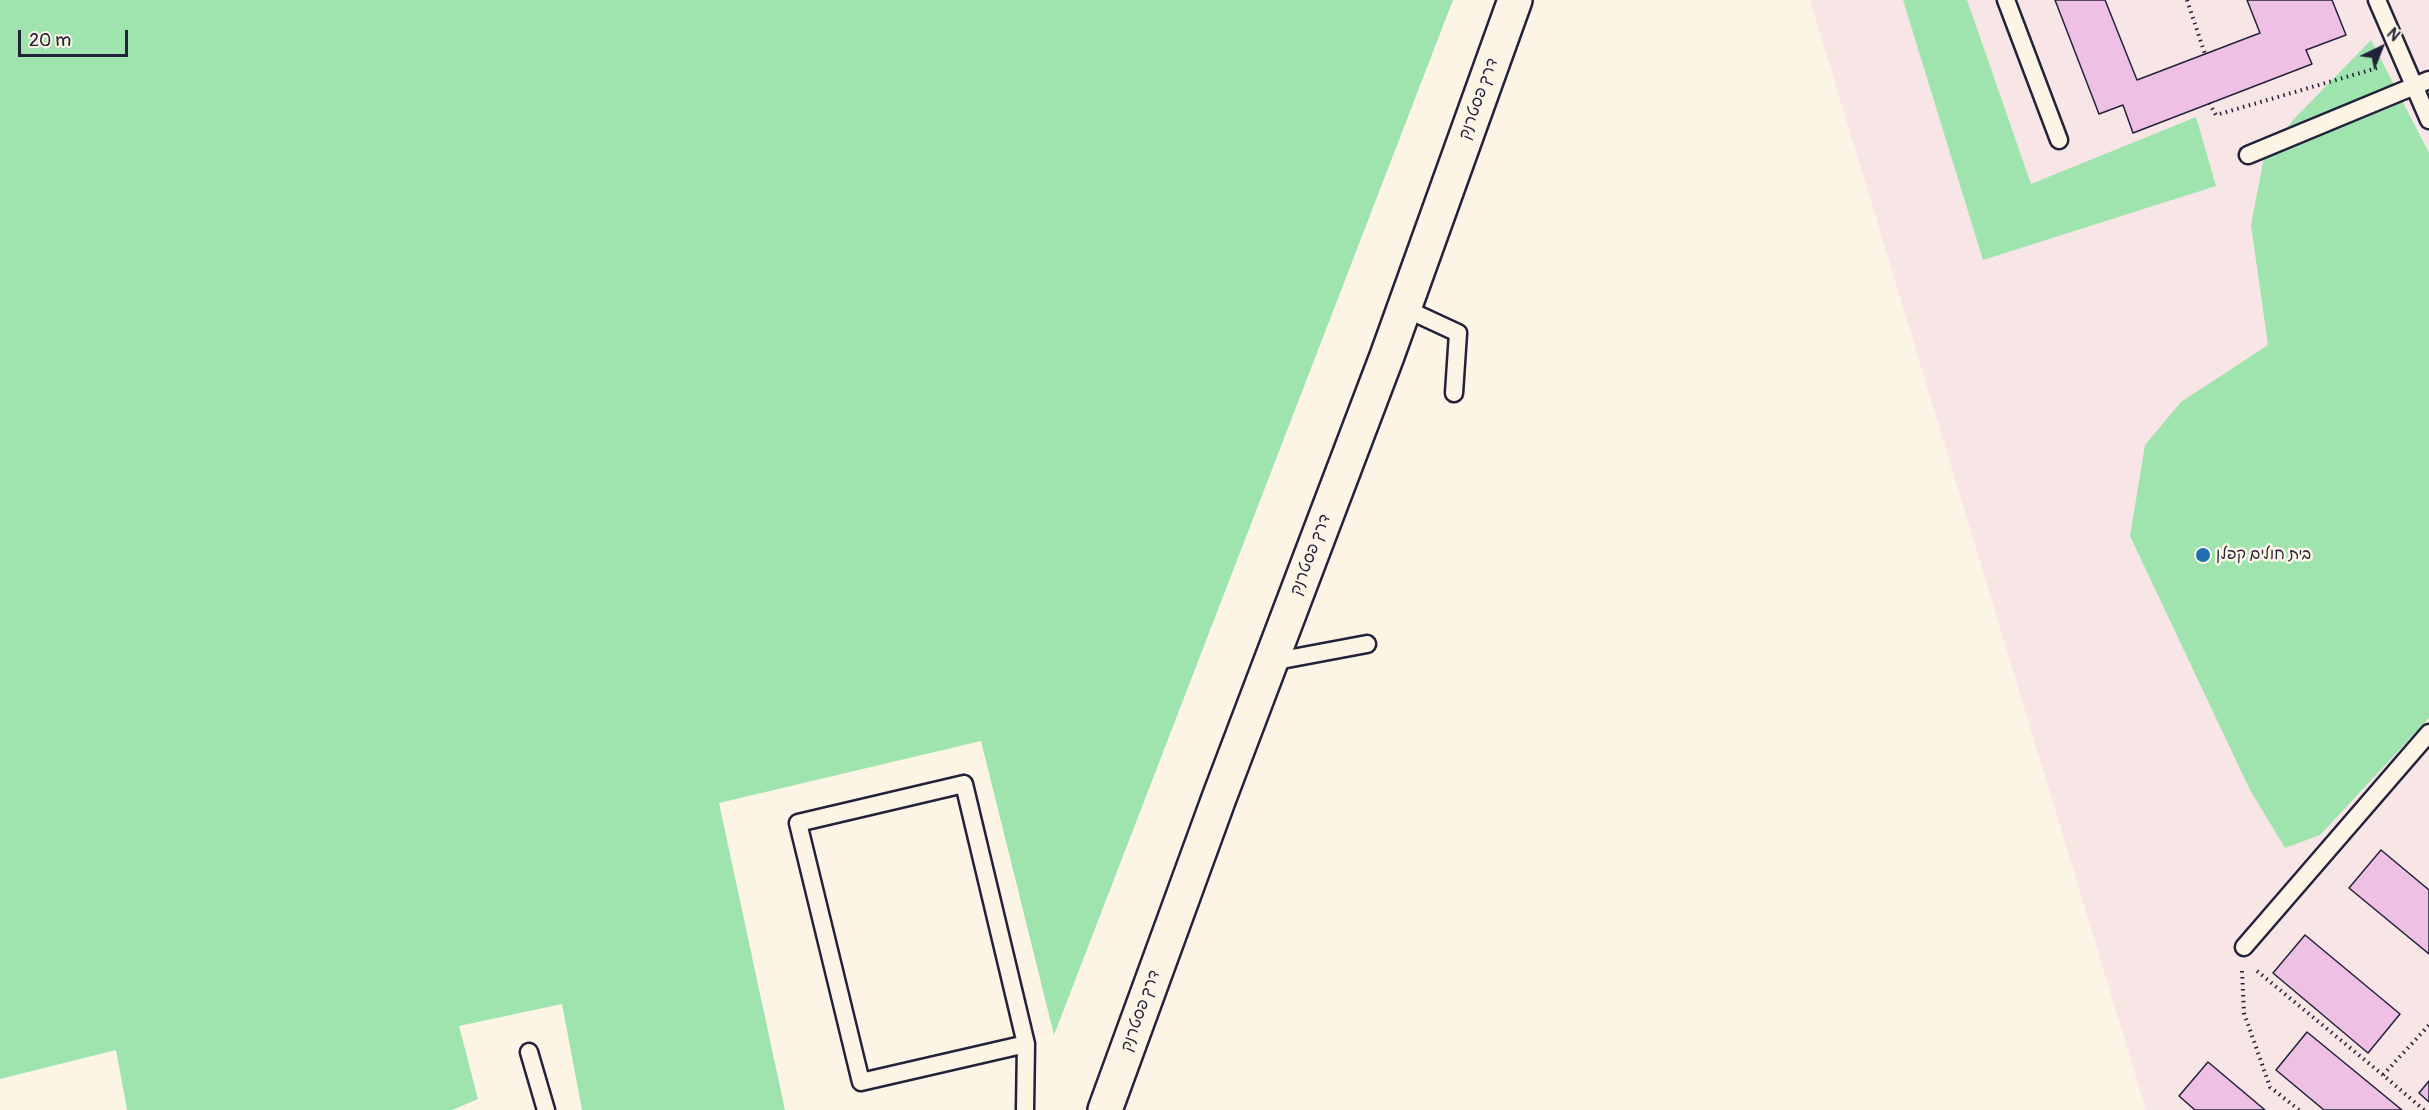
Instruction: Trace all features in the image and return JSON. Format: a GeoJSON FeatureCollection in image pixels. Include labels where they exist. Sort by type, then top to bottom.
{"type":"FeatureCollection","features":[{"type":"Feature","properties":{"kind":"street","name":"דרך פסטרנק"},"geometry":{"type":"LineString","coordinates":[[1105,1110],[1404,308],[1515,0]]}},
{"type":"Feature","properties":{"kind":"lane"},"geometry":{"type":"LineString","coordinates":[[2006,0],[2058,140]]}},
{"type":"Feature","properties":{"kind":"lane"},"geometry":{"type":"LineString","coordinates":[[2377,0],[2422,83],[2429,120]]}},
{"type":"Feature","properties":{"kind":"lane"},"geometry":{"type":"LineString","coordinates":[[2247,155],[2422,83]]}},
{"type":"Feature","properties":{"kind":"lane"},"geometry":{"type":"LineString","coordinates":[[1404,308],[1458,333],[1454,393]]}},
{"type":"Feature","properties":{"kind":"lane"},"geometry":{"type":"LineString","coordinates":[[1271,662],[1367,644]]}},
{"type":"Feature","properties":{"kind":"lane"},"geometry":{"type":"LineString","coordinates":[[2243,952],[2429,733]]}},
{"type":"Feature","properties":{"kind":"lane"},"geometry":{"type":"LineString","coordinates":[[1025,1110],[1026,1044],[964,784],[798,823],[861,1082],[1026,1044]]}},
{"type":"Feature","properties":{"kind":"lane"},"geometry":{"type":"LineString","coordinates":[[529,1052],[546,1110]]}},
{"type":"Feature","properties":{"kind":"path"},"geometry":{"type":"LineString","coordinates":[[2187,0],[2205,54]]}},
{"type":"Feature","properties":{"kind":"path"},"geometry":{"type":"LineString","coordinates":[[2209,103],[2216,115],[2381,67]]}},
{"type":"Feature","properties":{"kind":"path"},"geometry":{"type":"LineString","coordinates":[[2243,952],[2424,1110]]}},
{"type":"Feature","properties":{"kind":"path"},"geometry":{"type":"LineString","coordinates":[[2243,952],[2244,1013],[2271,1087],[2298,1110]]}},
{"type":"Feature","properties":{"kind":"path"},"geometry":{"type":"LineString","coordinates":[[2383,1075],[2429,1025]]}},
{"type":"Feature","properties":{"kind":"shaded area","name":"בית חולים קפלן"},"geometry":{"type":"Polygon","coordinates":[[[1810,0],[2429,0],[2429,1110],[2146,1110],[1810,0]]]}},
{"type":"Feature","properties":{"kind":"green space"},"geometry":{"type":"Polygon","coordinates":[[[0,0],[1453,0],[1054,1035],[981,741],[719,803],[785,1110],[582,1110],[562,1004],[459,1026],[478,1099],[452,1110],[127,1110],[116,1050],[0,1079],[0,0]]]}},
{"type":"Feature","properties":{"kind":"green space"},"geometry":{"type":"Polygon","coordinates":[[[1903,0],[1967,0],[2031,184],[2196,117],[2216,186],[1983,260],[1903,0]]]}},
{"type":"Feature","properties":{"kind":"green space"},"geometry":{"type":"Polygon","coordinates":[[[2371,40],[2429,153],[2429,718],[2320,835],[2285,848],[2250,790],[2130,536],[2145,445],[2181,402],[2268,345],[2251,225],[2264,157],[2294,119],[2371,40]]]}},
{"type":"Feature","properties":{"kind":"building"},"geometry":{"type":"Polygon","coordinates":[[[2055,0],[2105,0],[2137,80],[2260,33],[2247,0],[2332,0],[2346,35],[2306,50],[2312,64],[2133,133],[2123,105],[2099,114],[2055,0]]]}},
{"type":"Feature","properties":{"kind":"building"},"geometry":{"type":"Polygon","coordinates":[[[2381,850],[2429,890],[2429,954],[2349,888],[2381,850]]]}},
{"type":"Feature","properties":{"kind":"building"},"geometry":{"type":"Polygon","coordinates":[[[2305,935],[2400,1014],[2368,1053],[2273,973],[2305,935]]]}},
{"type":"Feature","properties":{"kind":"building"},"geometry":{"type":"Polygon","coordinates":[[[2307,1032],[2402,1110],[2324,1110],[2276,1070],[2307,1032]]]}},
{"type":"Feature","properties":{"kind":"building"},"geometry":{"type":"Polygon","coordinates":[[[2208,1062],[2265,1110],[2195,1110],[2179,1096],[2208,1062]]]}},
{"type":"Feature","properties":{"kind":"building"},"geometry":{"type":"Polygon","coordinates":[[[2429,1081],[2429,1102],[2419,1093],[2429,1081]]]}},
{"type":"Feature","properties":{"kind":"place","name":"בית חולים קפלן"},"geometry":{"type":"Point","coordinates":[2203,555]}}]}
